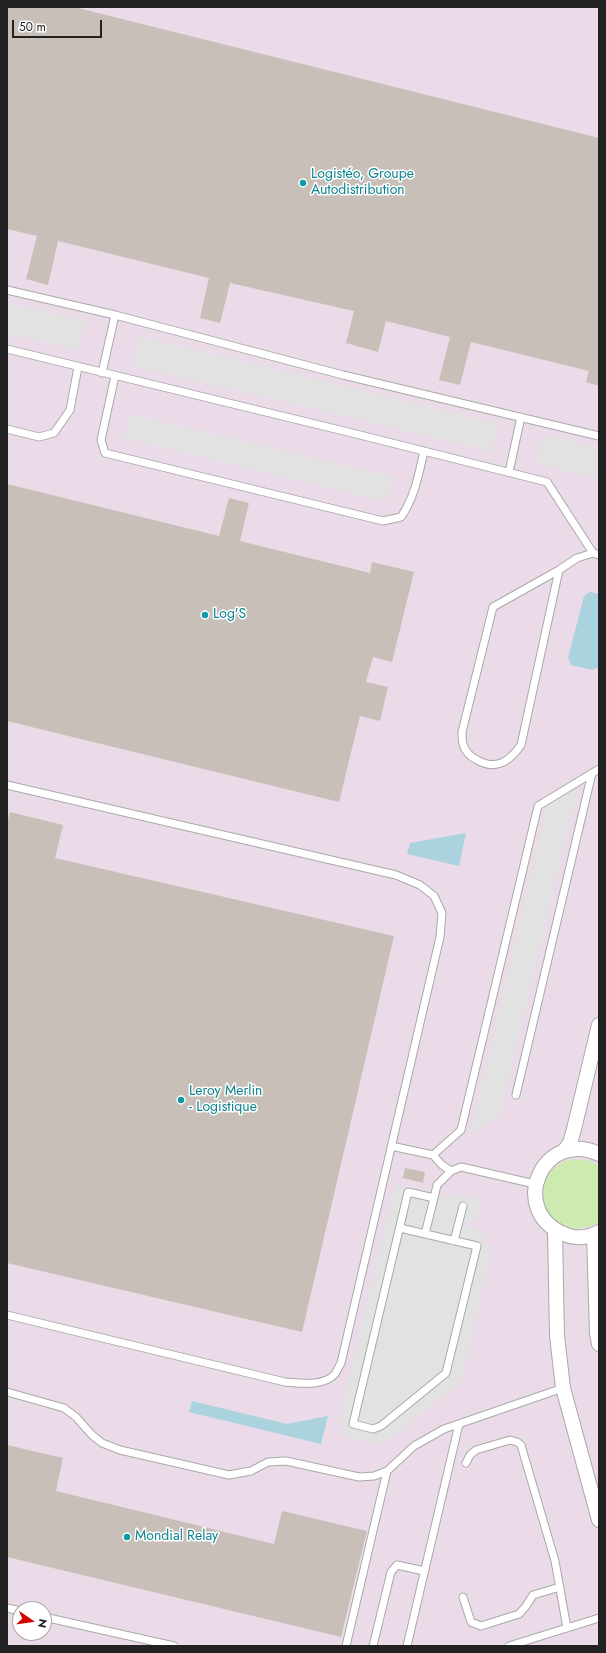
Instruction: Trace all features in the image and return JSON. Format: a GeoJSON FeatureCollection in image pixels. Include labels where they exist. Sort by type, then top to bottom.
{"type":"FeatureCollection","features":[{"type":"Feature","properties":{"kind":"street"},"geometry":{"type":"LineString","coordinates":[[564,1152],[570,1143],[574,1129],[599,1024]]}},
{"type":"Feature","properties":{"kind":"street"},"geometry":{"type":"LineString","coordinates":[[599,1154],[590,1150],[577,1149],[564,1152],[545,1164],[535,1184],[535,1198],[538,1211],[545,1222],[555,1231],[567,1236],[581,1238],[596,1233],[597,1333],[599,1344]]}},
{"type":"Feature","properties":{"kind":"street"},"geometry":{"type":"LineString","coordinates":[[555,1231],[558,1336],[563,1388],[599,1520]]}},
{"type":"Feature","properties":{"kind":"lane"},"geometry":{"type":"LineString","coordinates":[[7,290],[115,315],[343,375],[599,436]]}},
{"type":"Feature","properties":{"kind":"lane"},"geometry":{"type":"LineString","coordinates":[[102,373],[115,315]]}},
{"type":"Feature","properties":{"kind":"lane"},"geometry":{"type":"LineString","coordinates":[[7,349],[547,482],[596,554],[577,558],[559,570],[493,607],[462,732],[463,745],[472,758],[485,765],[501,763],[514,756],[521,745],[559,570]]}},
{"type":"Feature","properties":{"kind":"lane"},"geometry":{"type":"LineString","coordinates":[[7,429],[39,437],[54,433],[70,410],[78,367]]}},
{"type":"Feature","properties":{"kind":"lane"},"geometry":{"type":"LineString","coordinates":[[115,376],[101,440],[105,453],[368,518],[383,521],[401,517],[407,508],[416,485],[424,451]]}},
{"type":"Feature","properties":{"kind":"lane"},"geometry":{"type":"LineString","coordinates":[[509,472],[521,417]]}},
{"type":"Feature","properties":{"kind":"lane"},"geometry":{"type":"LineString","coordinates":[[433,1155],[461,1130],[538,806],[599,769]]}},
{"type":"Feature","properties":{"kind":"lane"},"geometry":{"type":"LineString","coordinates":[[516,1095],[592,773]]}},
{"type":"Feature","properties":{"kind":"lane"},"geometry":{"type":"LineString","coordinates":[[7,785],[396,875],[420,885],[434,896],[442,913],[440,937],[340,1363],[335,1374],[328,1379],[309,1384],[285,1382],[7,1315]]}},
{"type":"Feature","properties":{"kind":"lane"},"geometry":{"type":"LineString","coordinates":[[391,1146],[433,1155],[450,1171]]}},
{"type":"Feature","properties":{"kind":"lane"},"geometry":{"type":"LineString","coordinates":[[425,1234],[437,1185],[450,1171],[461,1167],[535,1184]]}},
{"type":"Feature","properties":{"kind":"lane"},"geometry":{"type":"LineString","coordinates":[[400,1228],[477,1246],[446,1373],[381,1426],[374,1429],[353,1424],[408,1192],[434,1198]]}},
{"type":"Feature","properties":{"kind":"lane"},"geometry":{"type":"LineString","coordinates":[[454,1241],[463,1206]]}},
{"type":"Feature","properties":{"kind":"lane"},"geometry":{"type":"LineString","coordinates":[[7,1392],[64,1408],[76,1417],[92,1435],[102,1443],[120,1450],[229,1475],[251,1471],[268,1462],[286,1461],[358,1478],[374,1476],[387,1470],[414,1446],[444,1429],[563,1388]]}},
{"type":"Feature","properties":{"kind":"lane"},"geometry":{"type":"LineString","coordinates":[[407,1646],[459,1424]]}},
{"type":"Feature","properties":{"kind":"lane"},"geometry":{"type":"LineString","coordinates":[[466,1463],[470,1455],[476,1450],[510,1440],[521,1445],[555,1560],[567,1628]]}},
{"type":"Feature","properties":{"kind":"lane"},"geometry":{"type":"LineString","coordinates":[[346,1646],[387,1470]]}},
{"type":"Feature","properties":{"kind":"lane"},"geometry":{"type":"LineString","coordinates":[[373,1646],[391,1572],[394,1567],[397,1565],[424,1571]]}},
{"type":"Feature","properties":{"kind":"lane"},"geometry":{"type":"LineString","coordinates":[[463,1597],[471,1622],[481,1626],[519,1614],[533,1595],[560,1587]]}},
{"type":"Feature","properties":{"kind":"lane"},"geometry":{"type":"LineString","coordinates":[[52,1618],[174,1646]]}},
{"type":"Feature","properties":{"kind":"lane"},"geometry":{"type":"LineString","coordinates":[[509,1646],[599,1618]]}},
{"type":"Feature","properties":{"kind":"shaded area"},"geometry":{"type":"Polygon","coordinates":[[[7,7],[599,7],[599,1646],[7,1646],[7,7]]]}},
{"type":"Feature","properties":{"kind":"shaded area"},"geometry":{"type":"Polygon","coordinates":[[[7,303],[85,321],[78,350],[7,333],[7,303]]]}},
{"type":"Feature","properties":{"kind":"shaded area"},"geometry":{"type":"Polygon","coordinates":[[[139,336],[499,424],[491,451],[134,366],[139,336]]]}},
{"type":"Feature","properties":{"kind":"shaded area"},"geometry":{"type":"Polygon","coordinates":[[[130,414],[392,477],[386,502],[124,438],[130,414]]]}},
{"type":"Feature","properties":{"kind":"shaded area"},"geometry":{"type":"Polygon","coordinates":[[[544,435],[599,448],[598,479],[536,463],[544,435]]]}},
{"type":"Feature","properties":{"kind":"shaded area"},"geometry":{"type":"Polygon","coordinates":[[[578,787],[500,1115],[470,1134],[547,805],[578,787]]]}},
{"type":"Feature","properties":{"kind":"shaded area"},"geometry":{"type":"Polygon","coordinates":[[[395,1184],[450,1197],[455,1194],[481,1200],[475,1223],[467,1221],[466,1226],[485,1231],[482,1242],[492,1245],[461,1382],[382,1445],[343,1436],[345,1427],[338,1425],[395,1184]]]}},
{"type":"Feature","properties":{"kind":"green space"},"geometry":{"type":"Polygon","coordinates":[[[571,1159],[587,1160],[599,1166],[599,1222],[581,1228],[566,1227],[554,1219],[546,1208],[543,1194],[546,1180],[555,1168],[571,1159]]]}},
{"type":"Feature","properties":{"kind":"water"},"geometry":{"type":"Polygon","coordinates":[[[590,592],[599,594],[599,667],[593,670],[571,665],[568,658],[584,596],[590,592]]]}},
{"type":"Feature","properties":{"kind":"water"},"geometry":{"type":"Polygon","coordinates":[[[466,833],[459,866],[407,854],[410,843],[466,833]]]}},
{"type":"Feature","properties":{"kind":"water"},"geometry":{"type":"Polygon","coordinates":[[[192,1401],[287,1424],[328,1416],[321,1444],[189,1412],[192,1401]]]}},
{"type":"Feature","properties":{"kind":"building","name":"Logistéo, Groupe Autodistribution"},"geometry":{"type":"Polygon","coordinates":[[[7,7],[74,7],[599,138],[599,386],[586,382],[589,371],[471,342],[460,385],[439,380],[450,337],[386,321],[378,352],[346,343],[354,311],[230,283],[220,323],[200,318],[209,278],[58,241],[48,285],[26,279],[37,236],[7,229],[7,7]]]}},
{"type":"Feature","properties":{"kind":"building","name":"Log'S"},"geometry":{"type":"Polygon","coordinates":[[[7,484],[219,536],[229,498],[249,503],[240,541],[370,573],[372,562],[414,572],[392,662],[373,657],[366,682],[388,687],[380,721],[360,716],[339,802],[7,721],[7,484]]]}},
{"type":"Feature","properties":{"kind":"building","name":"Leroy Merlin - Logistique"},"geometry":{"type":"Polygon","coordinates":[[[10,812],[63,825],[55,858],[394,936],[302,1332],[7,1263],[7,823],[10,812]]]}},
{"type":"Feature","properties":{"kind":"building"},"geometry":{"type":"Polygon","coordinates":[[[405,1168],[425,1172],[423,1183],[403,1178],[405,1168]]]}},
{"type":"Feature","properties":{"kind":"building","name":"Mondial Relay"},"geometry":{"type":"Polygon","coordinates":[[[7,1445],[63,1458],[56,1491],[274,1544],[282,1511],[367,1531],[341,1637],[7,1557],[7,1445]]]}},
{"type":"Feature","properties":{"kind":"place","name":"Logistéo, Groupe Autodistribution"},"geometry":{"type":"Point","coordinates":[303,183]}},
{"type":"Feature","properties":{"kind":"place","name":"Log'S"},"geometry":{"type":"Point","coordinates":[205,615]}},
{"type":"Feature","properties":{"kind":"place","name":"Leroy Merlin - Logistique"},"geometry":{"type":"Point","coordinates":[181,1100]}},
{"type":"Feature","properties":{"kind":"place","name":"Mondial Relay"},"geometry":{"type":"Point","coordinates":[127,1537]}}]}
